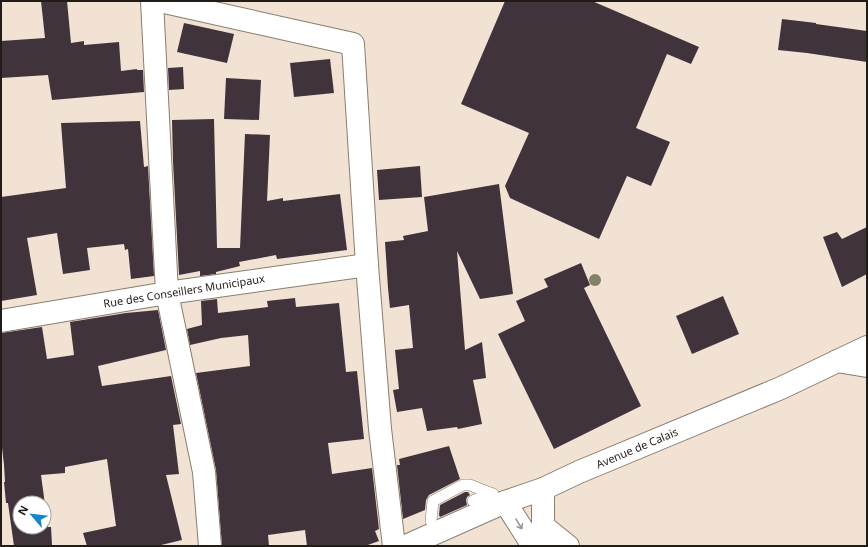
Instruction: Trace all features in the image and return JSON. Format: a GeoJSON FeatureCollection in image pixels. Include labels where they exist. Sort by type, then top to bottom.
{"type":"FeatureCollection","features":[{"type":"Feature","properties":{"kind":"street"},"geometry":{"type":"LineString","coordinates":[[152,1],[167,293],[204,472],[210,546]]}},
{"type":"Feature","properties":{"kind":"street"},"geometry":{"type":"LineString","coordinates":[[160,1],[353,44],[367,265],[380,429],[394,546]]}},
{"type":"Feature","properties":{"kind":"street","name":"Rue des Conseillers Municipaux"},"geometry":{"type":"LineString","coordinates":[[1,321],[167,293],[367,265]]}},
{"type":"Feature","properties":{"kind":"street","name":"Avenue de Calais"},"geometry":{"type":"LineString","coordinates":[[406,546],[434,524],[498,497],[543,489],[579,472],[781,388],[867,347]]}},
{"type":"Feature","properties":{"kind":"street"},"geometry":{"type":"LineString","coordinates":[[837,361],[867,366]]}},
{"type":"Feature","properties":{"kind":"street"},"geometry":{"type":"LineString","coordinates":[[543,489],[542,536],[568,546]]}},
{"type":"Feature","properties":{"kind":"street"},"geometry":{"type":"LineString","coordinates":[[498,497],[532,546]]}},
{"type":"Feature","properties":{"kind":"lane"},"geometry":{"type":"LineString","coordinates":[[434,524],[433,501],[463,485],[470,485],[498,497]]}},
{"type":"Feature","properties":{"kind":"lane"},"geometry":{"type":"LineString","coordinates":[[473,501],[498,497]]}},
{"type":"Feature","properties":{"kind":"building"},"geometry":{"type":"Polygon","coordinates":[[[41,1],[67,1],[71,43],[84,41],[84,45],[119,42],[121,71],[137,69],[143,70],[144,92],[52,100],[48,75],[1,78],[1,41],[45,38],[41,1]]]}},
{"type":"Feature","properties":{"kind":"building"},"geometry":{"type":"Polygon","coordinates":[[[505,1],[592,1],[699,47],[691,64],[667,54],[636,128],[670,142],[651,186],[627,176],[599,239],[510,198],[505,186],[529,133],[461,104],[505,1]]]}},
{"type":"Feature","properties":{"kind":"building"},"geometry":{"type":"Polygon","coordinates":[[[782,19],[867,31],[867,62],[778,50],[782,19]]]}},
{"type":"Feature","properties":{"kind":"building"},"geometry":{"type":"Polygon","coordinates":[[[184,23],[234,34],[227,63],[177,52],[184,23]]]}},
{"type":"Feature","properties":{"kind":"building"},"geometry":{"type":"Polygon","coordinates":[[[330,59],[334,93],[294,97],[290,63],[330,59]]]}},
{"type":"Feature","properties":{"kind":"building"},"geometry":{"type":"Polygon","coordinates":[[[183,67],[184,89],[169,90],[168,68],[183,67]]]}},
{"type":"Feature","properties":{"kind":"building"},"geometry":{"type":"Polygon","coordinates":[[[226,78],[261,80],[259,120],[224,119],[226,78]]]}},
{"type":"Feature","properties":{"kind":"building"},"geometry":{"type":"Polygon","coordinates":[[[214,119],[217,248],[240,248],[245,134],[270,135],[267,201],[283,198],[283,201],[340,194],[347,250],[277,259],[276,255],[239,262],[240,266],[216,272],[216,274],[200,276],[200,271],[179,275],[172,120],[214,119]]]}},
{"type":"Feature","properties":{"kind":"building"},"geometry":{"type":"Polygon","coordinates":[[[140,121],[144,167],[148,166],[154,276],[131,279],[128,249],[125,250],[124,244],[87,248],[90,270],[63,274],[57,233],[27,238],[37,295],[1,301],[1,197],[66,188],[61,123],[140,121]]]}},
{"type":"Feature","properties":{"kind":"building"},"geometry":{"type":"Polygon","coordinates":[[[420,166],[422,197],[379,200],[377,170],[420,166]]]}},
{"type":"Feature","properties":{"kind":"building"},"geometry":{"type":"Polygon","coordinates":[[[499,184],[513,294],[480,299],[457,251],[465,350],[482,342],[486,378],[473,380],[482,424],[458,429],[457,427],[427,431],[422,408],[397,412],[393,390],[399,389],[395,350],[413,348],[409,305],[390,308],[385,242],[404,240],[403,236],[428,231],[424,197],[499,184]]]}},
{"type":"Feature","properties":{"kind":"building"},"geometry":{"type":"Polygon","coordinates":[[[867,227],[867,274],[842,287],[823,237],[837,232],[842,239],[867,227]]]}},
{"type":"Feature","properties":{"kind":"building"},"geometry":{"type":"Polygon","coordinates":[[[581,263],[590,285],[584,288],[641,406],[554,449],[498,334],[525,321],[516,301],[548,287],[544,279],[581,263]]]}},
{"type":"Feature","properties":{"kind":"building"},"geometry":{"type":"Polygon","coordinates":[[[723,296],[739,334],[692,354],[676,316],[723,296]]]}},
{"type":"Feature","properties":{"kind":"building"},"geometry":{"type":"Polygon","coordinates":[[[295,298],[296,307],[339,303],[346,372],[357,371],[364,439],[328,443],[332,474],[372,468],[379,529],[375,531],[379,541],[365,546],[307,546],[305,530],[268,535],[269,546],[222,546],[216,470],[196,373],[250,366],[248,335],[221,338],[190,345],[187,329],[202,325],[201,301],[217,299],[218,313],[268,307],[267,301],[295,298]]]}},
{"type":"Feature","properties":{"kind":"building"},"geometry":{"type":"Polygon","coordinates":[[[158,310],[166,350],[98,366],[102,386],[171,376],[181,424],[173,425],[179,474],[166,475],[182,540],[157,546],[87,546],[83,533],[116,526],[107,459],[65,467],[65,473],[41,475],[44,495],[12,495],[12,532],[8,503],[6,503],[1,439],[1,333],[42,327],[47,359],[74,355],[70,322],[126,313],[158,310]]]}},
{"type":"Feature","properties":{"kind":"building"},"geometry":{"type":"Polygon","coordinates":[[[449,446],[460,479],[429,495],[426,500],[425,510],[403,519],[397,465],[400,465],[399,459],[449,446]]]}},
{"type":"Feature","properties":{"kind":"building"},"geometry":{"type":"Polygon","coordinates":[[[465,492],[468,492],[470,495],[466,500],[467,505],[440,517],[440,505],[465,492]]]}},
{"type":"Feature","properties":{"kind":"building"},"geometry":{"type":"Polygon","coordinates":[[[12,535],[51,535],[52,545],[14,546],[12,535]]]}}]}
